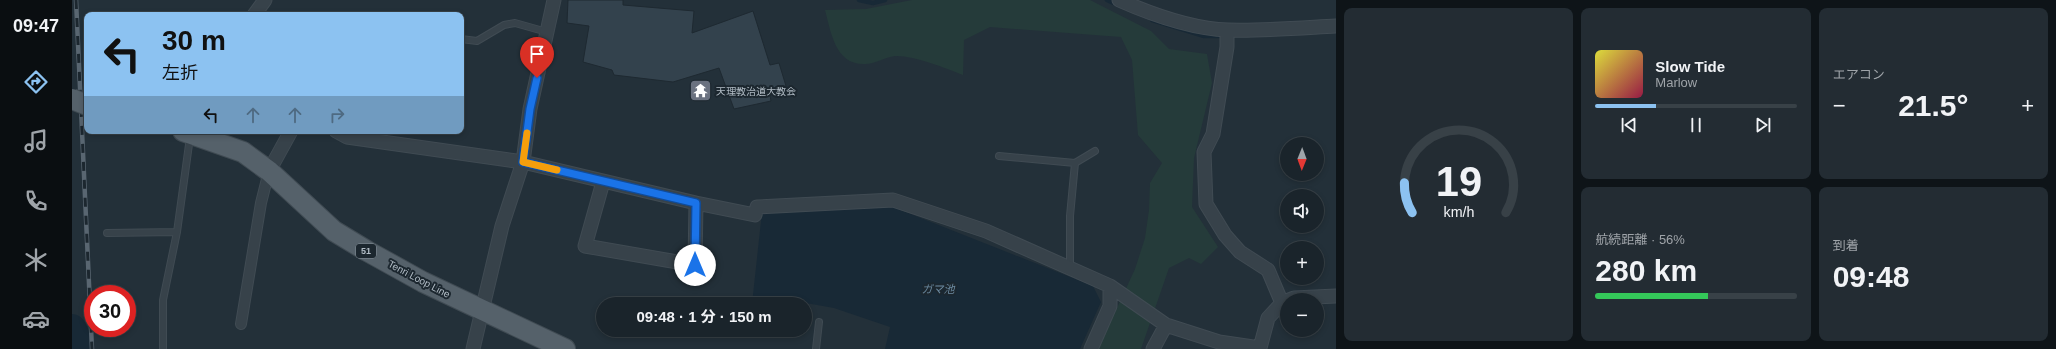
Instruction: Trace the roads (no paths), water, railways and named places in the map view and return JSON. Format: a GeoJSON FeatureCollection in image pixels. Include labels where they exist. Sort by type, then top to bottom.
{"type":"FeatureCollection","features":[{"type":"Feature","properties":{"kind":"main road"},"geometry":{"type":"LineString","coordinates":[[72,99],[84,104]]}},
{"type":"Feature","properties":{"kind":"main road","name":"Tenri Loop Line"},"geometry":{"type":"LineString","coordinates":[[195,134],[243,152],[269,171],[334,231],[423,282],[565,349]]}},
{"type":"Feature","properties":{"kind":"street"},"geometry":{"type":"LineString","coordinates":[[257,12],[265,0]]}},
{"type":"Feature","properties":{"kind":"street"},"geometry":{"type":"LineString","coordinates":[[473,349],[502,226],[523,162],[530,109],[554,0]]}},
{"type":"Feature","properties":{"kind":"street"},"geometry":{"type":"LineString","coordinates":[[1119,0],[1149,14],[1228,37],[1336,26]]}},
{"type":"Feature","properties":{"kind":"street"},"geometry":{"type":"LineString","coordinates":[[1228,37],[1213,134],[1204,152],[1206,204],[1225,235],[1240,252],[1268,270],[1281,293]]}},
{"type":"Feature","properties":{"kind":"street"},"geometry":{"type":"LineString","coordinates":[[241,324],[261,203],[269,171],[289,134]]}},
{"type":"Feature","properties":{"kind":"street"},"geometry":{"type":"LineString","coordinates":[[343,134],[347,136],[523,162],[603,182],[755,215],[757,207],[894,200],[986,231],[1110,286],[1166,325],[1219,342],[1260,348],[1268,318],[1280,307]]}},
{"type":"Feature","properties":{"kind":"street"},"geometry":{"type":"LineString","coordinates":[[603,182],[585,246],[695,265],[696,203]]}},
{"type":"Feature","properties":{"kind":"street"},"geometry":{"type":"LineString","coordinates":[[1091,349],[1110,306],[1110,286]]}},
{"type":"Feature","properties":{"kind":"street"},"geometry":{"type":"LineString","coordinates":[[1324,297],[1336,296]]}},
{"type":"Feature","properties":{"kind":"street"},"geometry":{"type":"LineString","coordinates":[[1153,349],[1166,325]]}},
{"type":"Feature","properties":{"kind":"lane"},"geometry":{"type":"LineString","coordinates":[[464,39],[477,41],[504,25],[515,23],[547,32]]}},
{"type":"Feature","properties":{"kind":"lane"},"geometry":{"type":"LineString","coordinates":[[163,349],[163,300],[177,232],[192,134]]}},
{"type":"Feature","properties":{"kind":"lane"},"geometry":{"type":"LineString","coordinates":[[999,156],[1075,163],[1095,151]]}},
{"type":"Feature","properties":{"kind":"lane"},"geometry":{"type":"LineString","coordinates":[[1070,268],[1070,216],[1075,163]]}},
{"type":"Feature","properties":{"kind":"lane"},"geometry":{"type":"LineString","coordinates":[[107,233],[177,232]]}},
{"type":"Feature","properties":{"kind":"lane"},"geometry":{"type":"LineString","coordinates":[[816,349],[818,322]]}},
{"type":"Feature","properties":{"kind":"water","name":"ガマ池"},"geometry":{"type":"Polygon","coordinates":[[[893,207],[1093,286],[1101,302],[1080,349],[885,349],[890,327],[834,308],[812,304],[812,297],[753,297],[762,212],[893,207]]]}},
{"type":"Feature","properties":{"kind":"waterway"},"geometry":{"type":"LineString","coordinates":[[859,0],[873,3],[885,0]]}},
{"type":"Feature","properties":{"kind":"waterway"},"geometry":{"type":"LineString","coordinates":[[1107,0],[1118,5]]}},
{"type":"Feature","properties":{"kind":"waterway"},"geometry":{"type":"LineString","coordinates":[[1152,20],[1204,36],[1226,36]]}},
{"type":"Feature","properties":{"kind":"waterway"},"geometry":{"type":"LineString","coordinates":[[72,328],[77,338],[79,349]]}},
{"type":"Feature","properties":{"kind":"railway"},"geometry":{"type":"LineString","coordinates":[[76,0],[92,349]]}},
{"type":"Feature","properties":{"kind":"place","name":"天理教治道大教会"},"geometry":{"type":"Point","coordinates":[701,91]}}]}
